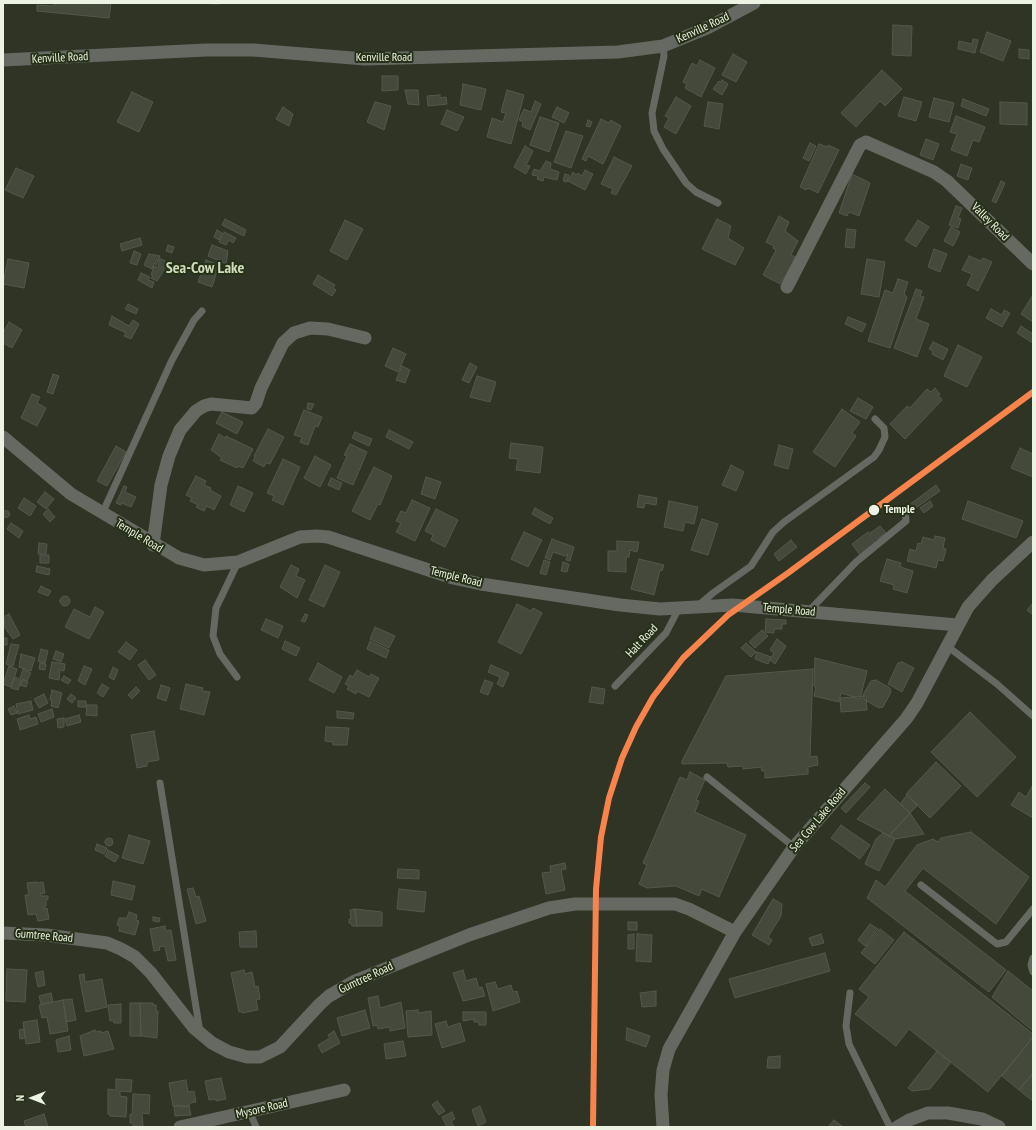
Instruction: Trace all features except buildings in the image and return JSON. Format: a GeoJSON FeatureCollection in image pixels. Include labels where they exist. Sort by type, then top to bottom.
{"type":"FeatureCollection","features":[{"type":"Feature","properties":{"kind":"street","name":"Kenville Road"},"geometry":{"type":"LineString","coordinates":[[3,60],[206,50],[253,50],[364,59],[618,52],[663,46],[707,28],[754,3]]}},
{"type":"Feature","properties":{"kind":"street","name":"Valley Road"},"geometry":{"type":"LineString","coordinates":[[787,287],[860,144],[869,142],[934,172],[947,181],[1033,264]]}},
{"type":"Feature","properties":{"kind":"street"},"geometry":{"type":"LineString","coordinates":[[153,545],[162,485],[169,456],[180,430],[196,411],[211,404],[252,408],[256,403],[261,388],[283,343],[294,333],[310,328],[328,329],[365,338]]}},
{"type":"Feature","properties":{"kind":"street","name":"Temple Road"},"geometry":{"type":"LineString","coordinates":[[3,437],[58,485],[102,514],[153,545],[179,558],[204,565],[238,562],[300,537],[317,536],[328,537],[453,578],[481,584],[643,608],[733,605],[957,625]]}},
{"type":"Feature","properties":{"kind":"street","name":"Sea Cow Lake Road"},"geometry":{"type":"LineString","coordinates":[[663,1127],[661,1094],[663,1070],[669,1049],[735,932],[794,847],[906,719],[917,703],[957,625],[978,594],[1033,542]]}},
{"type":"Feature","properties":{"kind":"street","name":"Gumtree Road"},"geometry":{"type":"LineString","coordinates":[[3,933],[46,935],[100,942],[121,948],[135,957],[151,973],[200,1032],[212,1043],[229,1052],[247,1057],[260,1057],[280,1047],[329,996],[355,981],[469,935],[564,905],[675,904],[689,909],[735,932]]}},
{"type":"Feature","properties":{"kind":"street","name":"Mysore Road"},"geometry":{"type":"LineString","coordinates":[[180,1127],[344,1090]]}},
{"type":"Feature","properties":{"kind":"street"},"geometry":{"type":"LineString","coordinates":[[897,1127],[909,1120],[928,1113],[948,1113],[982,1119],[999,1127]]}},
{"type":"Feature","properties":{"kind":"lane"},"geometry":{"type":"LineString","coordinates":[[663,46],[664,56],[652,113],[654,131],[663,149],[686,183],[696,192],[718,203]]}},
{"type":"Feature","properties":{"kind":"lane"},"geometry":{"type":"LineString","coordinates":[[102,514],[172,360],[194,320],[202,311]]}},
{"type":"Feature","properties":{"kind":"lane"},"geometry":{"type":"LineString","coordinates":[[698,607],[713,593],[751,566],[773,532],[784,522],[874,457],[884,437],[884,428],[875,419]]}},
{"type":"Feature","properties":{"kind":"lane"},"geometry":{"type":"LineString","coordinates":[[808,612],[856,562],[906,521],[905,510]]}},
{"type":"Feature","properties":{"kind":"lane"},"geometry":{"type":"LineString","coordinates":[[237,677],[220,654],[213,636],[216,608],[238,562]]}},
{"type":"Feature","properties":{"kind":"lane","name":"Halt Road"},"geometry":{"type":"LineString","coordinates":[[615,686],[666,633],[679,608]]}},
{"type":"Feature","properties":{"kind":"lane"},"geometry":{"type":"LineString","coordinates":[[947,646],[997,684],[1033,716]]}},
{"type":"Feature","properties":{"kind":"lane"},"geometry":{"type":"LineString","coordinates":[[707,777],[794,847]]}},
{"type":"Feature","properties":{"kind":"lane"},"geometry":{"type":"LineString","coordinates":[[160,783],[200,1032]]}},
{"type":"Feature","properties":{"kind":"lane"},"geometry":{"type":"LineString","coordinates":[[921,885],[997,944],[1006,942],[1033,909]]}},
{"type":"Feature","properties":{"kind":"lane"},"geometry":{"type":"LineString","coordinates":[[1033,958],[1031,965],[1033,972]]}},
{"type":"Feature","properties":{"kind":"lane"},"geometry":{"type":"LineString","coordinates":[[850,992],[846,1026],[849,1044],[890,1127]]}},
{"type":"Feature","properties":{"kind":"lane"},"geometry":{"type":"LineString","coordinates":[[250,1112],[256,1127]]}},
{"type":"Feature","properties":{"kind":"transit line"},"geometry":{"type":"LineString","coordinates":[[593,1127],[596,889],[601,837],[609,798],[622,758],[636,727],[653,697],[683,658],[728,615],[788,573],[1033,392]]}},
{"type":"Feature","properties":{"kind":"place","name":"Temple"},"geometry":{"type":"Point","coordinates":[874,510]}},
{"type":"Feature","properties":{"kind":"district","name":"Sea-Cow Lake"},"geometry":{"type":"Point","coordinates":[205,268]}}]}
